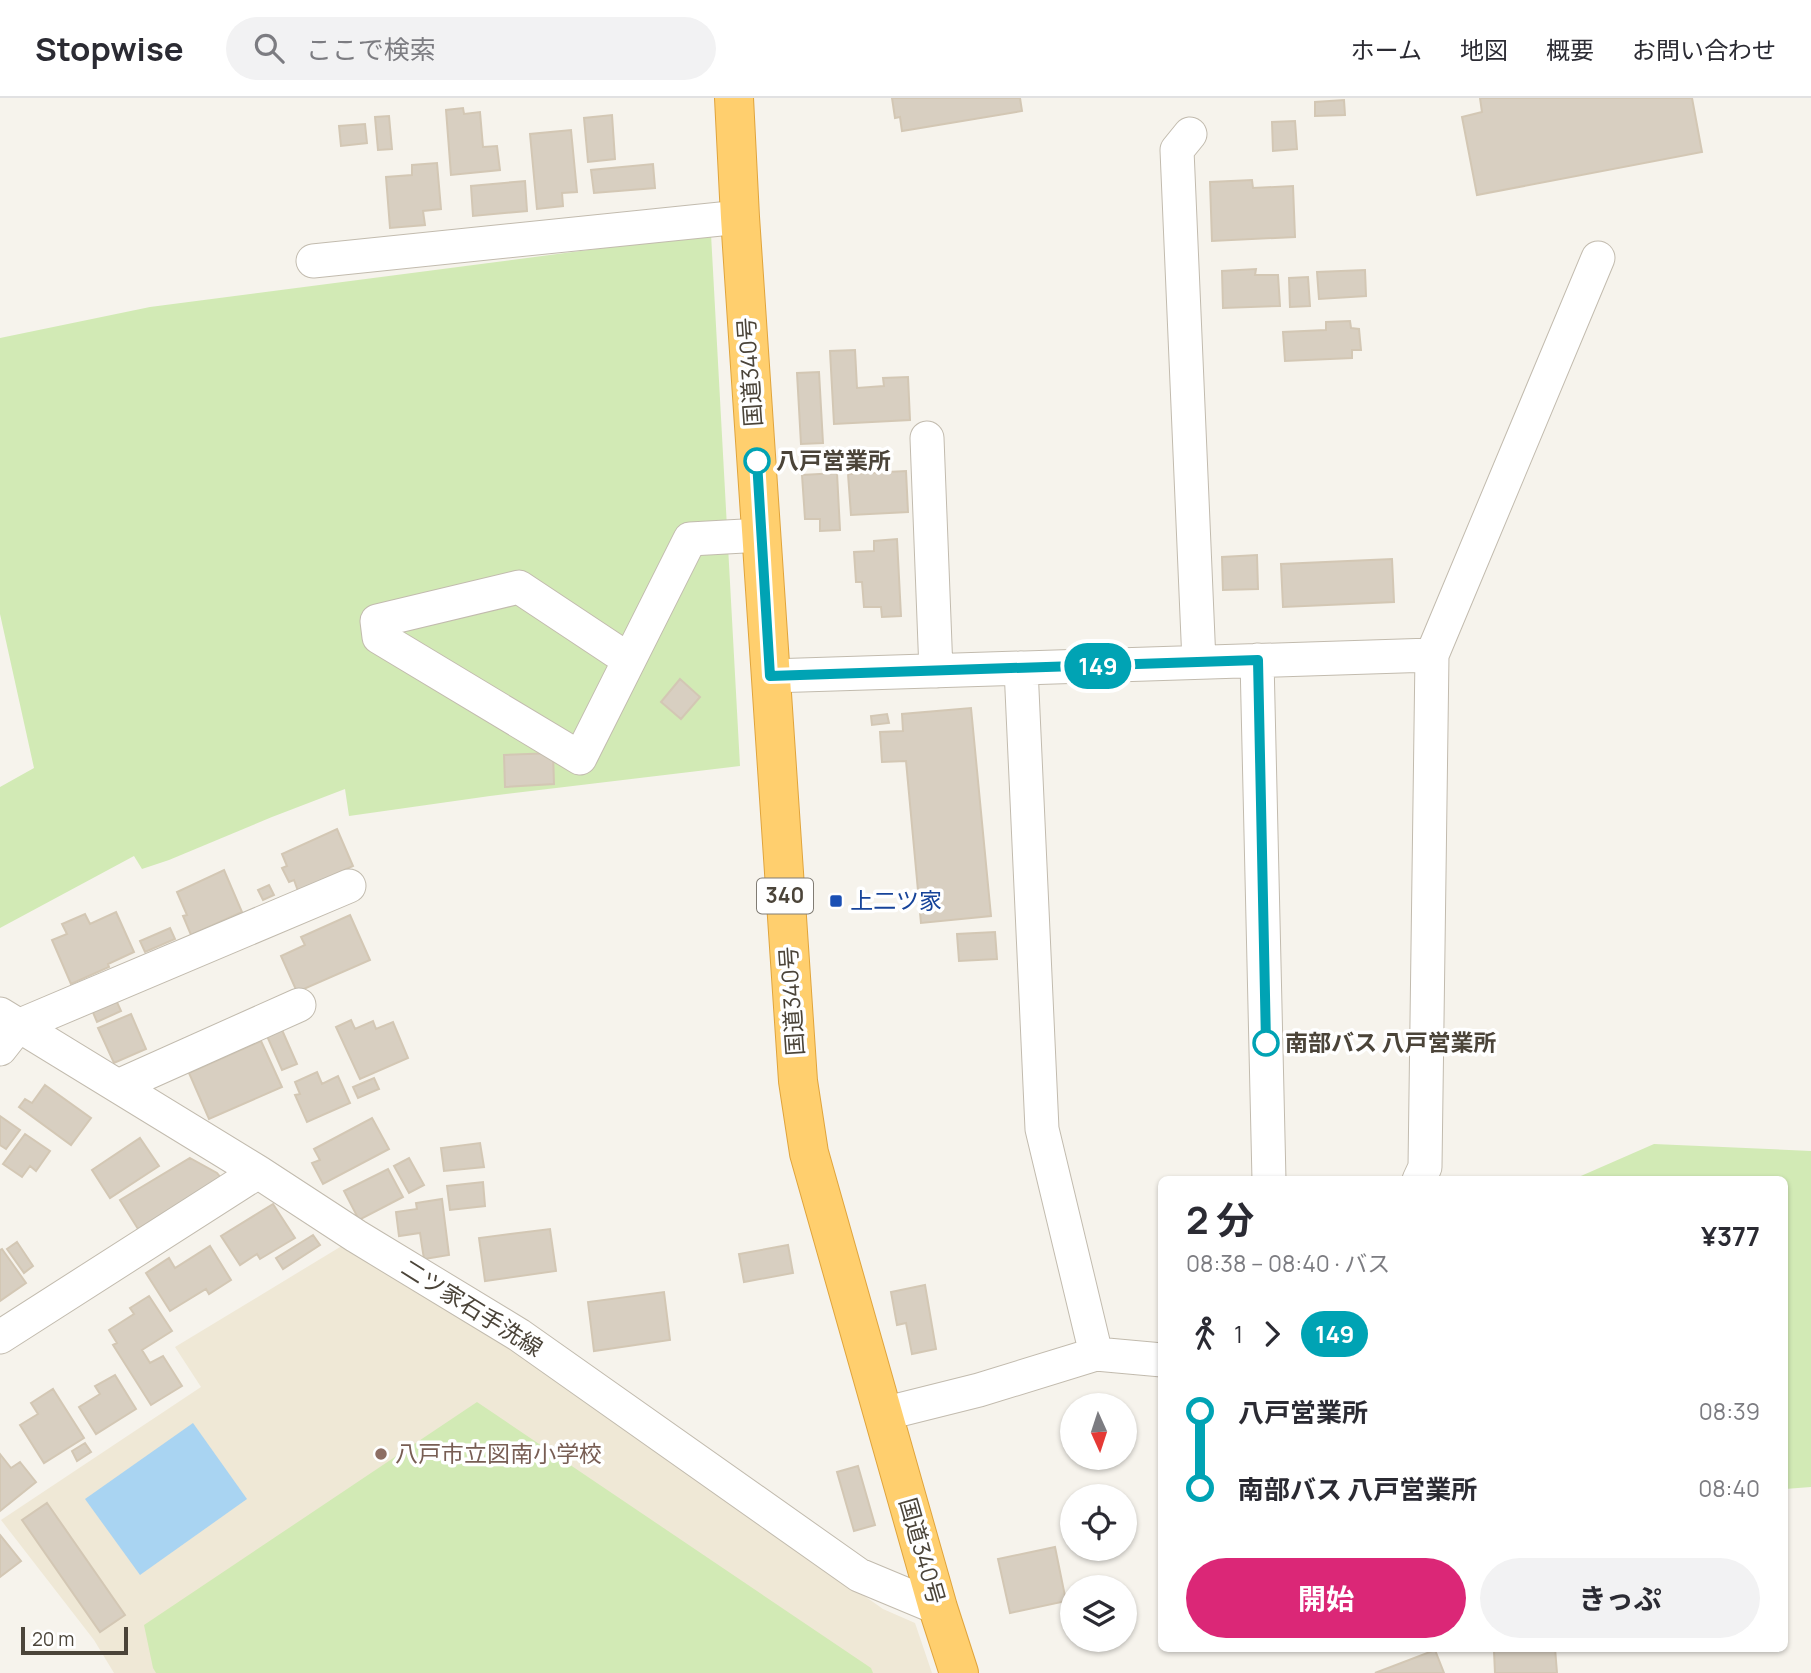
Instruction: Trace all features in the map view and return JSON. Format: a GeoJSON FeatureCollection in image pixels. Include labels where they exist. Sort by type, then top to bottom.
{"type":"FeatureCollection","features":[{"type":"Feature","properties":{"kind":"highway","name":"国道340号"},"geometry":{"type":"LineString","coordinates":[[734,98],[798,1081],[809,1153],[938,1608],[959,1673]]}},
{"type":"Feature","properties":{"kind":"street"},"geometry":{"type":"LineString","coordinates":[[1190,134],[1177,150],[1199,662]]}},
{"type":"Feature","properties":{"kind":"street"},"geometry":{"type":"LineString","coordinates":[[313,261],[740,216]]}},
{"type":"Feature","properties":{"kind":"street"},"geometry":{"type":"LineString","coordinates":[[1421,1176],[1425,1167],[1432,655],[1598,258]]}},
{"type":"Feature","properties":{"kind":"street"},"geometry":{"type":"LineString","coordinates":[[927,438],[936,671]]}},
{"type":"Feature","properties":{"kind":"street"},"geometry":{"type":"LineString","coordinates":[[629,660],[519,587],[377,621],[379,637],[580,758],[690,539],[762,535]]}},
{"type":"Feature","properties":{"kind":"street"},"geometry":{"type":"LineString","coordinates":[[770,676],[1432,655]]}},
{"type":"Feature","properties":{"kind":"street"},"geometry":{"type":"LineString","coordinates":[[1258,660],[1269,1176]]}},
{"type":"Feature","properties":{"kind":"street"},"geometry":{"type":"LineString","coordinates":[[1021,668],[1042,1129],[1096,1354]]}},
{"type":"Feature","properties":{"kind":"street"},"geometry":{"type":"LineString","coordinates":[[6,1030],[349,886]]}},
{"type":"Feature","properties":{"kind":"street"},"geometry":{"type":"LineString","coordinates":[[118,1086],[299,1005]]}},
{"type":"Feature","properties":{"kind":"street","name":"二ツ家石手洗線"},"geometry":{"type":"LineString","coordinates":[[6,1030],[118,1086],[519,1335],[859,1575],[938,1608]]}},
{"type":"Feature","properties":{"kind":"street"},"geometry":{"type":"LineString","coordinates":[[0,1337],[258,1172]]}},
{"type":"Feature","properties":{"kind":"street"},"geometry":{"type":"LineString","coordinates":[[883,1414],[979,1390],[1096,1354],[1158,1360]]}},
{"type":"Feature","properties":{"kind":"shaded area","name":"八戸市立図南小学校"},"geometry":{"type":"Polygon","coordinates":[[[345,1244],[517,1352],[883,1609],[915,1623],[932,1673],[114,1673],[94,1640],[1,1520],[201,1387],[175,1347],[345,1244]]]}},
{"type":"Feature","properties":{"kind":"green space"},"geometry":{"type":"Polygon","coordinates":[[[711,234],[740,766],[349,816],[345,789],[142,869],[134,856],[0,928],[0,787],[34,768],[0,614],[0,338],[150,307],[711,234]]]}},
{"type":"Feature","properties":{"kind":"green space"},"geometry":{"type":"Polygon","coordinates":[[[1654,1144],[1811,1151],[1811,1487],[1788,1489],[1788,1176],[1581,1176],[1654,1144]]]}},
{"type":"Feature","properties":{"kind":"green space"},"geometry":{"type":"Polygon","coordinates":[[[477,1402],[871,1668],[873,1673],[156,1673],[144,1625],[477,1402]]]}},
{"type":"Feature","properties":{"kind":"water"},"geometry":{"type":"Polygon","coordinates":[[[193,1423],[247,1499],[140,1575],[85,1499],[193,1423]]]}},
{"type":"Feature","properties":{"kind":"building"},"geometry":{"type":"Polygon","coordinates":[[[892,98],[1020,98],[1022,111],[902,131],[900,117],[895,118],[892,98]]]}},
{"type":"Feature","properties":{"kind":"building"},"geometry":{"type":"Polygon","coordinates":[[[1480,98],[1692,98],[1702,152],[1477,195],[1462,117],[1482,112],[1480,98]]]}},
{"type":"Feature","properties":{"kind":"building"},"geometry":{"type":"Polygon","coordinates":[[[1344,100],[1345,115],[1315,116],[1315,102],[1344,100]]]}},
{"type":"Feature","properties":{"kind":"building"},"geometry":{"type":"Polygon","coordinates":[[[463,108],[464,114],[480,112],[483,147],[497,146],[500,170],[451,175],[446,110],[463,108]]]}},
{"type":"Feature","properties":{"kind":"building"},"geometry":{"type":"Polygon","coordinates":[[[612,115],[615,159],[588,162],[584,118],[612,115]]]}},
{"type":"Feature","properties":{"kind":"building"},"geometry":{"type":"Polygon","coordinates":[[[389,116],[392,149],[378,150],[375,117],[389,116]]]}},
{"type":"Feature","properties":{"kind":"building"},"geometry":{"type":"Polygon","coordinates":[[[1295,121],[1297,149],[1273,151],[1272,122],[1295,121]]]}},
{"type":"Feature","properties":{"kind":"building"},"geometry":{"type":"Polygon","coordinates":[[[365,124],[367,143],[341,146],[339,126],[365,124]]]}},
{"type":"Feature","properties":{"kind":"building"},"geometry":{"type":"Polygon","coordinates":[[[571,130],[577,192],[562,193],[563,206],[537,209],[530,134],[571,130]]]}},
{"type":"Feature","properties":{"kind":"building"},"geometry":{"type":"Polygon","coordinates":[[[437,163],[441,209],[423,211],[425,225],[390,228],[386,177],[412,175],[412,165],[437,163]]]}},
{"type":"Feature","properties":{"kind":"building"},"geometry":{"type":"Polygon","coordinates":[[[653,164],[655,188],[594,193],[591,170],[653,164]]]}},
{"type":"Feature","properties":{"kind":"building"},"geometry":{"type":"Polygon","coordinates":[[[1252,180],[1253,188],[1293,186],[1295,237],[1212,241],[1210,182],[1252,180]]]}},
{"type":"Feature","properties":{"kind":"building"},"geometry":{"type":"Polygon","coordinates":[[[525,181],[527,211],[473,216],[471,186],[525,181]]]}},
{"type":"Feature","properties":{"kind":"building"},"geometry":{"type":"Polygon","coordinates":[[[1256,269],[1255,275],[1278,275],[1280,306],[1223,308],[1222,271],[1256,269]]]}},
{"type":"Feature","properties":{"kind":"building"},"geometry":{"type":"Polygon","coordinates":[[[1365,270],[1366,296],[1319,299],[1317,272],[1365,270]]]}},
{"type":"Feature","properties":{"kind":"building"},"geometry":{"type":"Polygon","coordinates":[[[1308,277],[1310,306],[1290,307],[1289,278],[1308,277]]]}},
{"type":"Feature","properties":{"kind":"building"},"geometry":{"type":"Polygon","coordinates":[[[1350,321],[1351,328],[1359,329],[1361,350],[1352,350],[1352,358],[1285,361],[1283,332],[1326,330],[1326,322],[1350,321]]]}},
{"type":"Feature","properties":{"kind":"building"},"geometry":{"type":"Polygon","coordinates":[[[855,350],[857,388],[884,386],[883,378],[908,377],[910,420],[834,424],[830,351],[855,350]]]}},
{"type":"Feature","properties":{"kind":"building"},"geometry":{"type":"Polygon","coordinates":[[[819,372],[823,443],[801,444],[797,373],[819,372]]]}},
{"type":"Feature","properties":{"kind":"building"},"geometry":{"type":"Polygon","coordinates":[[[906,471],[908,512],[851,515],[848,474],[906,471]]]}},
{"type":"Feature","properties":{"kind":"building"},"geometry":{"type":"Polygon","coordinates":[[[837,473],[840,530],[820,531],[820,519],[805,519],[802,475],[837,473]]]}},
{"type":"Feature","properties":{"kind":"building"},"geometry":{"type":"Polygon","coordinates":[[[897,539],[901,616],[882,617],[881,607],[864,607],[862,582],[856,582],[854,552],[874,551],[874,541],[897,539]]]}},
{"type":"Feature","properties":{"kind":"building"},"geometry":{"type":"Polygon","coordinates":[[[1257,555],[1258,589],[1223,590],[1222,557],[1257,555]]]}},
{"type":"Feature","properties":{"kind":"building"},"geometry":{"type":"Polygon","coordinates":[[[1392,559],[1394,602],[1283,607],[1281,564],[1392,559]]]}},
{"type":"Feature","properties":{"kind":"building"},"geometry":{"type":"Polygon","coordinates":[[[680,679],[700,697],[681,719],[661,702],[680,679]]]}},
{"type":"Feature","properties":{"kind":"building"},"geometry":{"type":"Polygon","coordinates":[[[971,708],[991,916],[921,923],[906,761],[882,762],[880,732],[903,731],[902,714],[971,708]]]}},
{"type":"Feature","properties":{"kind":"building"},"geometry":{"type":"Polygon","coordinates":[[[887,714],[889,723],[872,725],[871,716],[887,714]]]}},
{"type":"Feature","properties":{"kind":"building"},"geometry":{"type":"Polygon","coordinates":[[[553,753],[554,784],[505,787],[504,755],[553,753]]]}},
{"type":"Feature","properties":{"kind":"building"},"geometry":{"type":"Polygon","coordinates":[[[337,829],[353,866],[298,891],[294,880],[289,882],[282,868],[287,866],[282,854],[337,829]]]}},
{"type":"Feature","properties":{"kind":"building"},"geometry":{"type":"Polygon","coordinates":[[[224,870],[242,912],[191,935],[183,916],[187,915],[177,892],[224,870]]]}},
{"type":"Feature","properties":{"kind":"building"},"geometry":{"type":"Polygon","coordinates":[[[269,885],[274,895],[263,900],[258,890],[269,885]]]}},
{"type":"Feature","properties":{"kind":"building"},"geometry":{"type":"Polygon","coordinates":[[[116,912],[134,952],[71,984],[52,940],[67,934],[62,924],[85,914],[90,924],[116,912]]]}},
{"type":"Feature","properties":{"kind":"building"},"geometry":{"type":"Polygon","coordinates":[[[350,915],[370,960],[297,992],[281,956],[305,945],[301,937],[350,915]]]}},
{"type":"Feature","properties":{"kind":"building"},"geometry":{"type":"Polygon","coordinates":[[[170,928],[175,939],[145,952],[140,941],[170,928]]]}},
{"type":"Feature","properties":{"kind":"building"},"geometry":{"type":"Polygon","coordinates":[[[995,932],[997,959],[959,961],[957,934],[995,932]]]}},
{"type":"Feature","properties":{"kind":"building"},"geometry":{"type":"Polygon","coordinates":[[[116,1000],[121,1011],[97,1022],[92,1010],[116,1000]]]}},
{"type":"Feature","properties":{"kind":"building"},"geometry":{"type":"Polygon","coordinates":[[[131,1014],[146,1049],[114,1063],[98,1028],[131,1014]]]}},
{"type":"Feature","properties":{"kind":"building"},"geometry":{"type":"Polygon","coordinates":[[[351,1020],[355,1029],[373,1021],[376,1029],[393,1022],[408,1058],[360,1079],[336,1027],[351,1020]]]}},
{"type":"Feature","properties":{"kind":"building"},"geometry":{"type":"Polygon","coordinates":[[[282,1030],[297,1064],[282,1070],[267,1036],[282,1030]]]}},
{"type":"Feature","properties":{"kind":"building"},"geometry":{"type":"Polygon","coordinates":[[[261,1041],[282,1087],[209,1119],[189,1073],[261,1041]]]}},
{"type":"Feature","properties":{"kind":"building"},"geometry":{"type":"Polygon","coordinates":[[[317,1072],[322,1084],[338,1076],[350,1103],[307,1122],[295,1095],[300,1094],[295,1082],[317,1072]]]}},
{"type":"Feature","properties":{"kind":"building"},"geometry":{"type":"Polygon","coordinates":[[[374,1078],[379,1089],[358,1098],[353,1087],[374,1078]]]}},
{"type":"Feature","properties":{"kind":"building"},"geometry":{"type":"Polygon","coordinates":[[[45,1085],[91,1118],[71,1145],[19,1107],[25,1099],[32,1103],[45,1085]]]}},
{"type":"Feature","properties":{"kind":"building"},"geometry":{"type":"Polygon","coordinates":[[[0,1116],[20,1130],[6,1149],[0,1145],[0,1116]]]}},
{"type":"Feature","properties":{"kind":"building"},"geometry":{"type":"Polygon","coordinates":[[[372,1118],[389,1149],[323,1184],[312,1163],[320,1160],[314,1149],[372,1118]]]}},
{"type":"Feature","properties":{"kind":"building"},"geometry":{"type":"Polygon","coordinates":[[[25,1134],[50,1151],[36,1171],[30,1166],[22,1177],[3,1164],[25,1134]]]}},
{"type":"Feature","properties":{"kind":"building"},"geometry":{"type":"Polygon","coordinates":[[[140,1138],[159,1166],[110,1198],[92,1170],[140,1138]]]}},
{"type":"Feature","properties":{"kind":"building"},"geometry":{"type":"Polygon","coordinates":[[[480,1143],[484,1167],[444,1171],[441,1148],[480,1143]]]}},
{"type":"Feature","properties":{"kind":"building"},"geometry":{"type":"Polygon","coordinates":[[[190,1158],[221,1178],[138,1229],[120,1200],[190,1158]]]}},
{"type":"Feature","properties":{"kind":"building"},"geometry":{"type":"Polygon","coordinates":[[[409,1158],[424,1185],[409,1193],[394,1166],[409,1158]]]}},
{"type":"Feature","properties":{"kind":"building"},"geometry":{"type":"Polygon","coordinates":[[[388,1169],[403,1197],[359,1220],[344,1191],[388,1169]]]}},
{"type":"Feature","properties":{"kind":"building"},"geometry":{"type":"Polygon","coordinates":[[[483,1182],[485,1206],[450,1210],[447,1186],[483,1182]]]}},
{"type":"Feature","properties":{"kind":"building"},"geometry":{"type":"Polygon","coordinates":[[[442,1199],[449,1255],[424,1259],[420,1233],[399,1236],[396,1212],[417,1209],[416,1203],[442,1199]]]}},
{"type":"Feature","properties":{"kind":"building"},"geometry":{"type":"Polygon","coordinates":[[[273,1204],[295,1238],[260,1259],[257,1254],[240,1265],[221,1236],[273,1204]]]}},
{"type":"Feature","properties":{"kind":"building"},"geometry":{"type":"Polygon","coordinates":[[[550,1229],[556,1271],[485,1281],[479,1238],[550,1229]]]}},
{"type":"Feature","properties":{"kind":"building"},"geometry":{"type":"Polygon","coordinates":[[[313,1235],[320,1245],[283,1269],[276,1258],[313,1235]]]}},
{"type":"Feature","properties":{"kind":"building"},"geometry":{"type":"Polygon","coordinates":[[[17,1242],[33,1266],[24,1273],[7,1249],[17,1242]]]}},
{"type":"Feature","properties":{"kind":"building"},"geometry":{"type":"Polygon","coordinates":[[[788,1245],[793,1273],[744,1282],[739,1254],[788,1245]]]}},
{"type":"Feature","properties":{"kind":"building"},"geometry":{"type":"Polygon","coordinates":[[[210,1246],[231,1280],[209,1294],[206,1289],[170,1311],[146,1273],[169,1258],[175,1268],[210,1246]]]}},
{"type":"Feature","properties":{"kind":"building"},"geometry":{"type":"Polygon","coordinates":[[[2,1249],[26,1283],[0,1301],[0,1250],[2,1249]]]}},
{"type":"Feature","properties":{"kind":"building"},"geometry":{"type":"Polygon","coordinates":[[[925,1285],[936,1349],[912,1354],[906,1323],[897,1325],[891,1292],[925,1285]]]}},
{"type":"Feature","properties":{"kind":"building"},"geometry":{"type":"Polygon","coordinates":[[[664,1292],[670,1340],[594,1351],[588,1302],[664,1292]]]}},
{"type":"Feature","properties":{"kind":"building"},"geometry":{"type":"Polygon","coordinates":[[[149,1296],[172,1331],[142,1350],[150,1363],[163,1356],[182,1386],[151,1405],[113,1345],[117,1343],[109,1330],[134,1314],[130,1308],[149,1296]]]}},
{"type":"Feature","properties":{"kind":"building"},"geometry":{"type":"Polygon","coordinates":[[[115,1375],[136,1409],[96,1434],[79,1407],[100,1394],[95,1386],[115,1375]]]}},
{"type":"Feature","properties":{"kind":"building"},"geometry":{"type":"Polygon","coordinates":[[[53,1389],[84,1438],[44,1463],[20,1425],[38,1414],[31,1403],[53,1389]]]}},
{"type":"Feature","properties":{"kind":"building"},"geometry":{"type":"Polygon","coordinates":[[[85,1443],[91,1452],[77,1461],[72,1451],[85,1443]]]}},
{"type":"Feature","properties":{"kind":"building"},"geometry":{"type":"Polygon","coordinates":[[[0,1454],[11,1468],[20,1462],[36,1482],[0,1511],[0,1454]]]}},
{"type":"Feature","properties":{"kind":"building"},"geometry":{"type":"Polygon","coordinates":[[[858,1466],[875,1525],[854,1531],[837,1472],[858,1466]]]}},
{"type":"Feature","properties":{"kind":"building"},"geometry":{"type":"Polygon","coordinates":[[[47,1503],[125,1615],[100,1632],[22,1520],[47,1503]]]}},
{"type":"Feature","properties":{"kind":"building"},"geometry":{"type":"Polygon","coordinates":[[[0,1535],[21,1561],[0,1577],[0,1535]]]}},
{"type":"Feature","properties":{"kind":"building"},"geometry":{"type":"Polygon","coordinates":[[[1055,1547],[1061,1575],[1060,1602],[1010,1613],[998,1559],[1055,1547]]]}},
{"type":"Feature","properties":{"kind":"building"},"geometry":{"type":"Polygon","coordinates":[[[1436,1652],[1444,1673],[1375,1673],[1436,1652]]]}},
{"type":"Feature","properties":{"kind":"building"},"geometry":{"type":"Polygon","coordinates":[[[1494,1652],[1555,1652],[1557,1673],[1495,1673],[1494,1652]]]}},
{"type":"Feature","properties":{"kind":"bus line","name":"149"},"geometry":{"type":"LineString","coordinates":[[757,461],[770,676],[1258,660],[1266,1043]]}},
{"type":"Feature","properties":{"kind":"place","name":"八戸営業所"},"geometry":{"type":"Point","coordinates":[757,461]}},
{"type":"Feature","properties":{"kind":"place","name":"上二ツ家"},"geometry":{"type":"Point","coordinates":[836,901]}},
{"type":"Feature","properties":{"kind":"place","name":"南部バス 八戸営業所"},"geometry":{"type":"Point","coordinates":[1266,1043]}},
{"type":"Feature","properties":{"kind":"place","name":"八戸市立図南小学校"},"geometry":{"type":"Point","coordinates":[381,1454]}}]}
